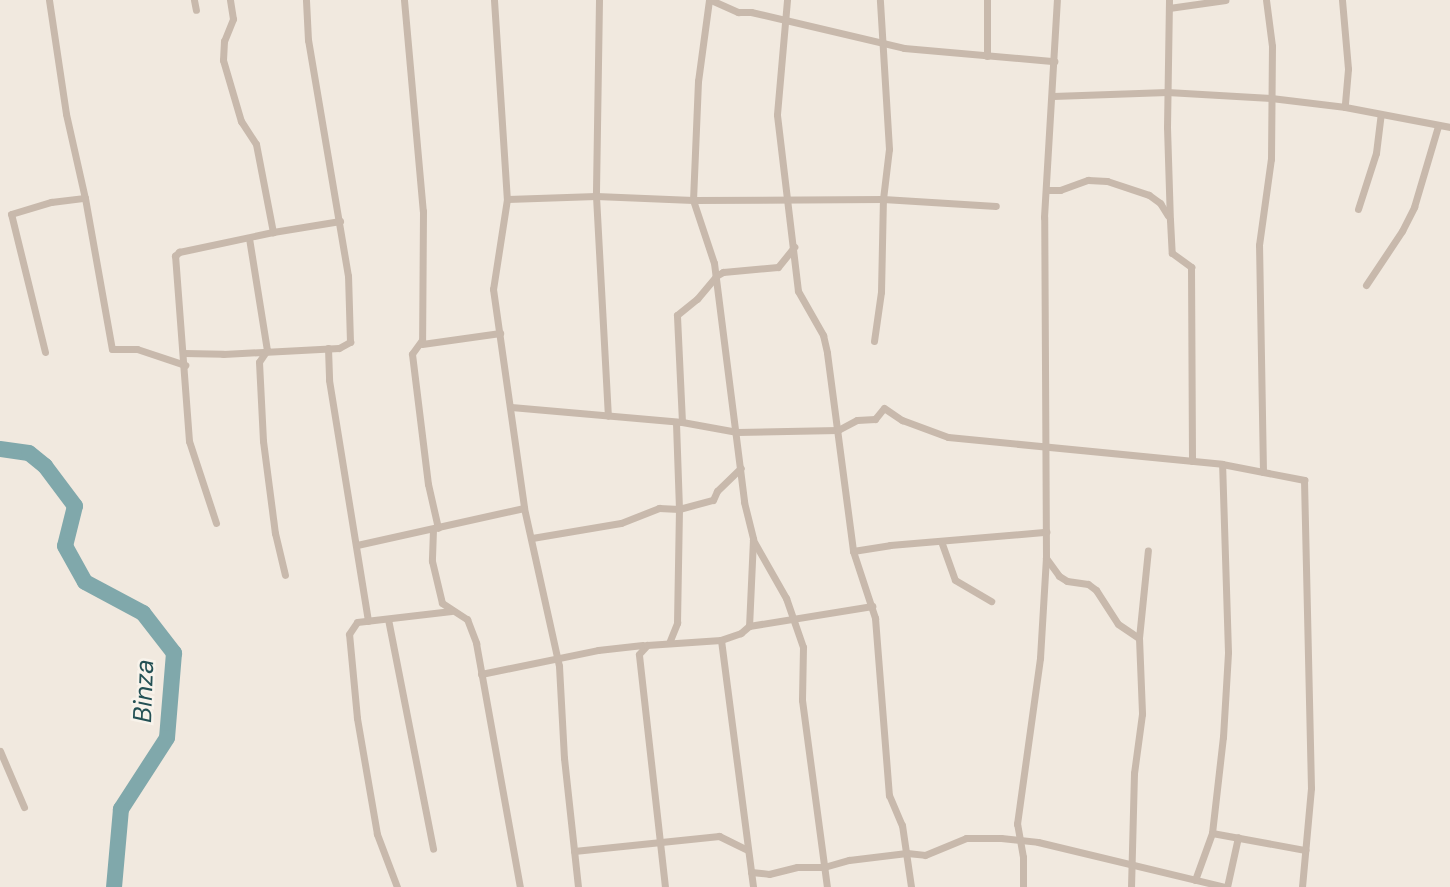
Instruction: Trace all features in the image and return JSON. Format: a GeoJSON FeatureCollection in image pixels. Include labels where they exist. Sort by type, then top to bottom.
{"type":"FeatureCollection","features":[{"type":"Feature","properties":{"kind":"street"},"geometry":{"type":"LineString","coordinates":[[49,0],[66,114],[85,198],[112,349],[136,349],[185,365]]}},
{"type":"Feature","properties":{"kind":"street"},"geometry":{"type":"LineString","coordinates":[[194,0],[197,10]]}},
{"type":"Feature","properties":{"kind":"street"},"geometry":{"type":"LineString","coordinates":[[230,0],[233,19],[224,41],[223,60],[241,121],[257,144],[274,232]]}},
{"type":"Feature","properties":{"kind":"street"},"geometry":{"type":"LineString","coordinates":[[184,353],[223,354],[347,347],[351,337],[348,276],[308,40],[306,0]]}},
{"type":"Feature","properties":{"kind":"street"},"geometry":{"type":"LineString","coordinates":[[404,0],[423,211],[422,344]]}},
{"type":"Feature","properties":{"kind":"street"},"geometry":{"type":"LineString","coordinates":[[494,0],[507,199],[493,289],[524,508],[557,658],[578,887]]}},
{"type":"Feature","properties":{"kind":"street"},"geometry":{"type":"LineString","coordinates":[[599,0],[596,196],[608,416]]}},
{"type":"Feature","properties":{"kind":"street"},"geometry":{"type":"LineString","coordinates":[[748,626],[752,539],[740,468],[716,276],[693,200],[698,81],[710,0],[738,12],[751,12],[930,52],[1054,61]]}},
{"type":"Feature","properties":{"kind":"street"},"geometry":{"type":"LineString","coordinates":[[787,0],[777,115],[798,291],[823,335],[853,551],[872,606],[889,795],[902,825],[911,887]]}},
{"type":"Feature","properties":{"kind":"street"},"geometry":{"type":"LineString","coordinates":[[874,341],[884,254],[883,199],[889,149],[880,0]]}},
{"type":"Feature","properties":{"kind":"street"},"geometry":{"type":"LineString","coordinates":[[987,0],[987,56]]}},
{"type":"Feature","properties":{"kind":"street"},"geometry":{"type":"LineString","coordinates":[[1023,887],[1024,857],[1017,824],[1041,658],[1046,557],[1044,217],[1057,0]]}},
{"type":"Feature","properties":{"kind":"street"},"geometry":{"type":"LineString","coordinates":[[1192,461],[1191,267],[1172,253],[1170,220],[1167,92],[1169,4],[1225,0]]}},
{"type":"Feature","properties":{"kind":"street"},"geometry":{"type":"LineString","coordinates":[[1263,472],[1259,246],[1271,159],[1272,46],[1267,0]]}},
{"type":"Feature","properties":{"kind":"street"},"geometry":{"type":"LineString","coordinates":[[1342,0],[1348,69],[1345,107]]}},
{"type":"Feature","properties":{"kind":"street"},"geometry":{"type":"LineString","coordinates":[[1053,96],[1167,92],[1271,98],[1345,107],[1381,116],[1450,127]]}},
{"type":"Feature","properties":{"kind":"street"},"geometry":{"type":"LineString","coordinates":[[1358,209],[1376,153],[1381,116]]}},
{"type":"Feature","properties":{"kind":"street"},"geometry":{"type":"LineString","coordinates":[[1366,285],[1402,232],[1414,207],[1438,126]]}},
{"type":"Feature","properties":{"kind":"street"},"geometry":{"type":"LineString","coordinates":[[1047,190],[1060,190],[1088,180],[1107,181],[1149,195],[1160,203],[1170,220]]}},
{"type":"Feature","properties":{"kind":"street"},"geometry":{"type":"LineString","coordinates":[[507,199],[596,196],[693,200],[883,199],[996,206]]}},
{"type":"Feature","properties":{"kind":"street"},"geometry":{"type":"LineString","coordinates":[[45,352],[11,214],[51,202],[85,198]]}},
{"type":"Feature","properties":{"kind":"street"},"geometry":{"type":"LineString","coordinates":[[216,523],[189,441],[175,256],[179,252],[340,221]]}},
{"type":"Feature","properties":{"kind":"street"},"geometry":{"type":"LineString","coordinates":[[249,238],[267,350],[259,366],[263,441],[275,533],[285,575]]}},
{"type":"Feature","properties":{"kind":"street"},"geometry":{"type":"LineString","coordinates":[[669,643],[677,623],[677,315],[697,299],[723,271],[778,267],[794,246]]}},
{"type":"Feature","properties":{"kind":"street"},"geometry":{"type":"LineString","coordinates":[[500,332],[422,344],[412,354],[436,528],[432,561],[442,603],[467,619],[475,643],[520,887]]}},
{"type":"Feature","properties":{"kind":"street"},"geometry":{"type":"LineString","coordinates":[[328,348],[328,380],[368,621]]}},
{"type":"Feature","properties":{"kind":"street"},"geometry":{"type":"LineString","coordinates":[[511,407],[679,422],[737,432],[838,430],[857,420],[875,419],[884,408],[902,420],[935,433],[1046,448],[1222,464],[1304,480],[1311,788],[1302,887]]}},
{"type":"Feature","properties":{"kind":"street"},"geometry":{"type":"LineString","coordinates":[[1195,880],[1212,833],[1228,652],[1222,464]]}},
{"type":"Feature","properties":{"kind":"street"},"geometry":{"type":"LineString","coordinates":[[532,538],[621,523],[659,508],[679,509],[713,500],[717,491],[740,468]]}},
{"type":"Feature","properties":{"kind":"street"},"geometry":{"type":"LineString","coordinates":[[357,545],[524,508]]}},
{"type":"Feature","properties":{"kind":"street"},"geometry":{"type":"LineString","coordinates":[[853,551],[1046,532]]}},
{"type":"Feature","properties":{"kind":"street"},"geometry":{"type":"LineString","coordinates":[[752,539],[786,598],[803,647],[802,700],[827,887]]}},
{"type":"Feature","properties":{"kind":"street"},"geometry":{"type":"LineString","coordinates":[[941,541],[956,580],[991,601]]}},
{"type":"Feature","properties":{"kind":"street"},"geometry":{"type":"LineString","coordinates":[[1132,887],[1133,773],[1142,714],[1139,638],[1148,550]]}},
{"type":"Feature","properties":{"kind":"street"},"geometry":{"type":"LineString","coordinates":[[1046,557],[1059,576],[1067,581],[1088,584],[1096,590],[1118,624],[1139,638]]}},
{"type":"Feature","properties":{"kind":"street"},"geometry":{"type":"LineString","coordinates":[[481,674],[557,658],[647,645],[721,640],[741,633],[748,626],[872,606]]}},
{"type":"Feature","properties":{"kind":"street"},"geometry":{"type":"LineString","coordinates":[[397,887],[377,834],[357,718],[349,634],[357,622],[452,611]]}},
{"type":"Feature","properties":{"kind":"street"},"geometry":{"type":"LineString","coordinates":[[388,619],[433,849]]}},
{"type":"Feature","properties":{"kind":"street"},"geometry":{"type":"LineString","coordinates":[[721,640],[753,887]]}},
{"type":"Feature","properties":{"kind":"street"},"geometry":{"type":"LineString","coordinates":[[647,645],[641,648],[638,658],[665,887]]}},
{"type":"Feature","properties":{"kind":"street"},"geometry":{"type":"LineString","coordinates":[[0,751],[24,807]]}},
{"type":"Feature","properties":{"kind":"street"},"geometry":{"type":"LineString","coordinates":[[1212,833],[1305,850]]}},
{"type":"Feature","properties":{"kind":"street"},"geometry":{"type":"LineString","coordinates":[[574,851],[719,836],[748,850]]}},
{"type":"Feature","properties":{"kind":"street"},"geometry":{"type":"LineString","coordinates":[[751,872],[769,874],[797,867],[824,867],[849,860],[907,853],[935,854],[966,838],[1001,838],[1038,842],[1133,867],[1227,887],[1238,837]]}},
{"type":"Feature","properties":{"kind":"waterway","name":"Binza"},"geometry":{"type":"LineString","coordinates":[[0,449],[29,453],[45,466],[75,506],[65,546],[85,582],[143,613],[174,653],[167,738],[121,809],[114,887]]}}]}
